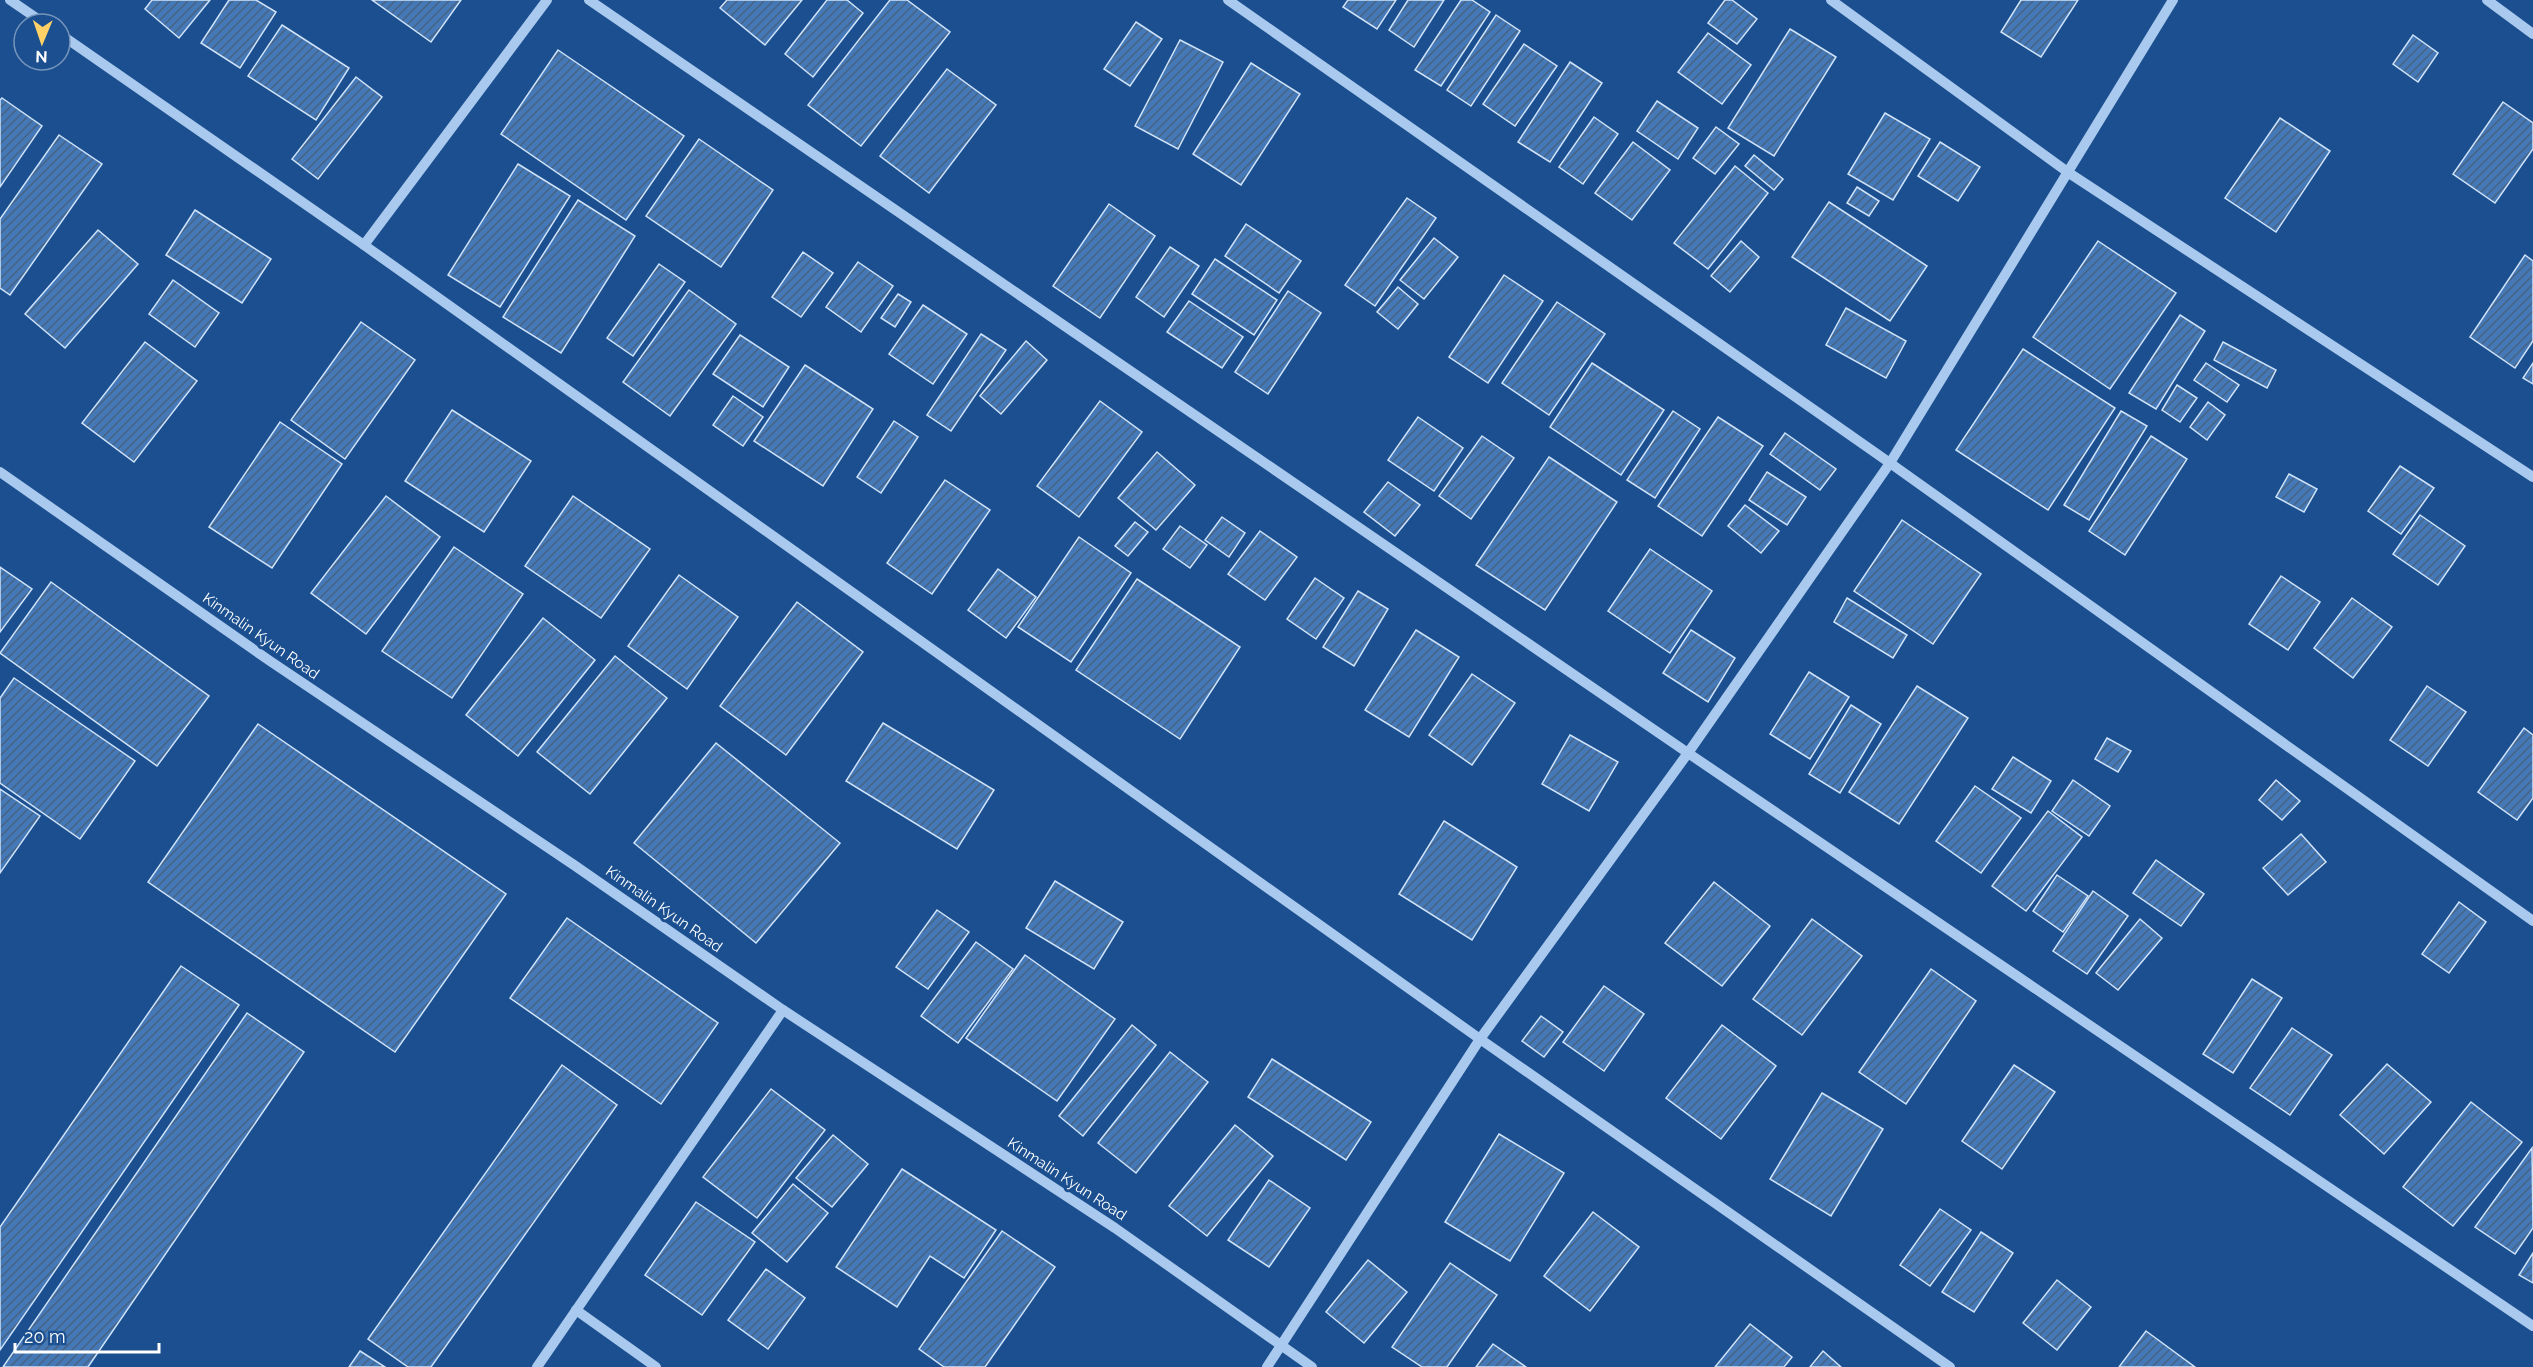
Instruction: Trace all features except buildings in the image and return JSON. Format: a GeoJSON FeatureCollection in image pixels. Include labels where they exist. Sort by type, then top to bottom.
{"type":"FeatureCollection","features":[{"type":"Feature","properties":{"kind":"street"},"geometry":{"type":"LineString","coordinates":[[10,0],[28,12]]}},
{"type":"Feature","properties":{"kind":"street"},"geometry":{"type":"LineString","coordinates":[[364,245],[547,0]]}},
{"type":"Feature","properties":{"kind":"street"},"geometry":{"type":"LineString","coordinates":[[589,0],[1688,753],[2533,1326]]}},
{"type":"Feature","properties":{"kind":"street"},"geometry":{"type":"LineString","coordinates":[[1228,0],[1890,463],[2533,921]]}},
{"type":"Feature","properties":{"kind":"street"},"geometry":{"type":"LineString","coordinates":[[1831,0],[2069,173],[2533,477]]}},
{"type":"Feature","properties":{"kind":"street"},"geometry":{"type":"LineString","coordinates":[[1267,1367],[1480,1039],[1688,753],[1890,463],[2174,0]]}},
{"type":"Feature","properties":{"kind":"street"},"geometry":{"type":"LineString","coordinates":[[2487,0],[2533,34]]}},
{"type":"Feature","properties":{"kind":"street"},"geometry":{"type":"LineString","coordinates":[[72,42],[364,245],[1480,1039],[1950,1367]]}},
{"type":"Feature","properties":{"kind":"street","name":"Kinmalin Kyun Road"},"geometry":{"type":"LineString","coordinates":[[0,472],[270,662],[573,865],[783,1010],[1115,1228],[1312,1367]]}},
{"type":"Feature","properties":{"kind":"street"},"geometry":{"type":"LineString","coordinates":[[537,1367],[783,1010]]}},
{"type":"Feature","properties":{"kind":"street"},"geometry":{"type":"LineString","coordinates":[[576,1310],[656,1367]]}}]}
